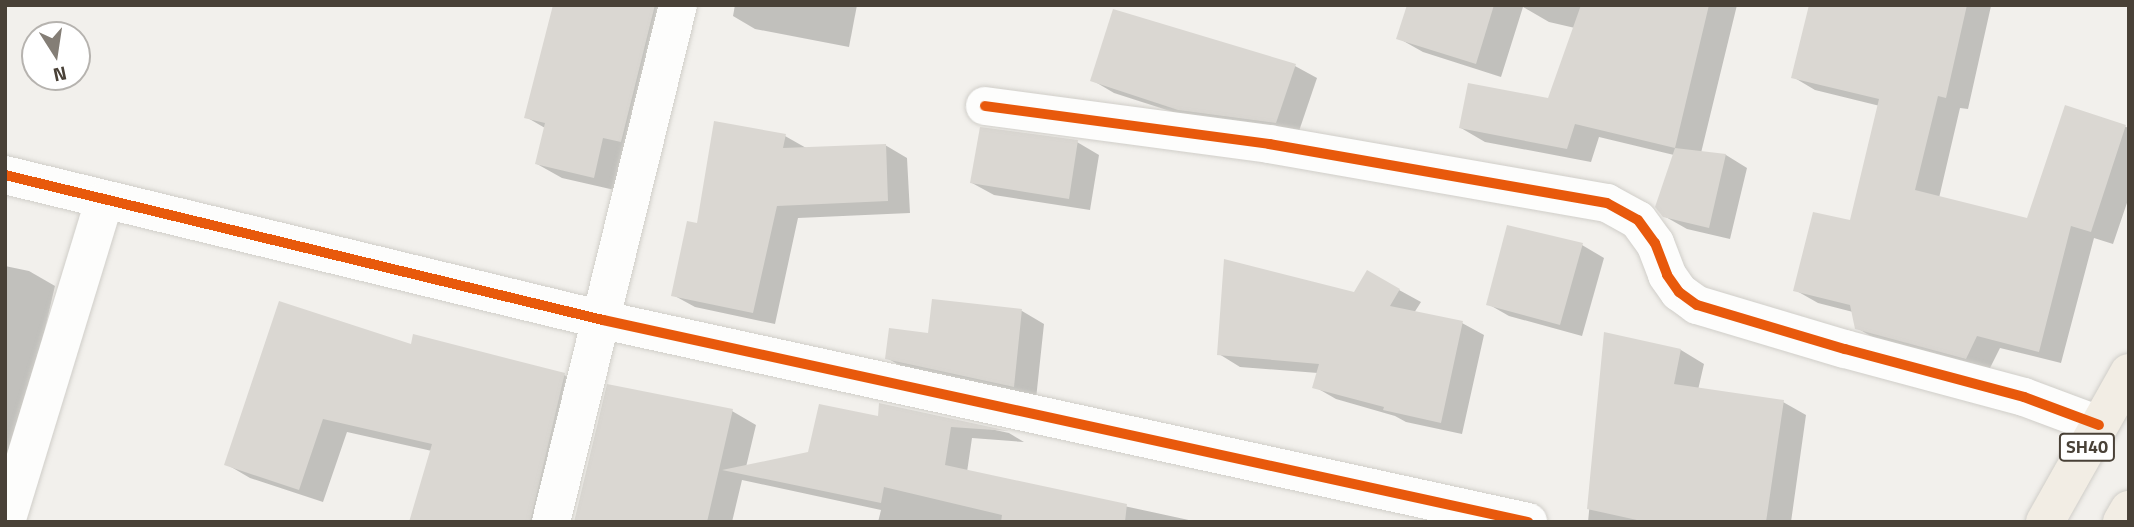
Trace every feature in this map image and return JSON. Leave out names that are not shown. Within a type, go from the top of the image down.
[{"type":"main road","name":"SH40","points":[[2045,522],[2129,373]]},
{"type":"main road","points":[[2122,522],[2129,510]]},
{"type":"street","points":[[551,522],[603,320],[678,5]]},
{"type":"street","points":[[985,106],[1269,144],[1607,204],[1638,220],[1655,243],[1667,275],[1679,292],[1697,305],[1845,349],[2024,397],[2099,425]]},
{"type":"street","points":[[5,176],[603,320],[1528,522]]},
{"type":"street","points":[[6,522],[104,201]]},
{"type":"building","points":[[553,5],[655,5],[621,142],[603,138],[594,178],[535,164],[545,123],[524,118]]},
{"type":"building","points":[[1407,5],[1494,5],[1476,64],[1396,39]]},
{"type":"building","points":[[1581,5],[1709,5],[1675,148],[1575,124],[1567,149],[1459,128],[1468,83],[1548,98]]},
{"type":"building","points":[[1809,5],[1967,5],[1946,98],[1938,96],[1915,190],[2027,218],[2065,105],[2126,125],[2091,232],[2071,226],[2039,352],[1977,336],[1966,359],[1855,329],[1850,305],[1793,291],[1813,212],[1850,220],[1879,99],[1791,78]]},
{"type":"building","points":[[1113,9],[1296,64],[1276,123],[1178,110],[1090,81]]},
{"type":"building","points":[[714,121],[786,134],[783,148],[886,144],[888,201],[777,206],[753,313],[671,296],[687,221],[697,223]]},
{"type":"building","points":[[980,127],[1078,140],[1069,199],[970,183]]},
{"type":"building","points":[[1675,148],[1726,154],[1709,228],[1663,217],[1655,207]]},
{"type":"building","points":[[1507,225],[1583,243],[1560,325],[1486,305]]},
{"type":"building","points":[[1224,259],[1354,292],[1367,270],[1400,289],[1390,306],[1463,321],[1441,423],[1383,410],[1384,407],[1312,388],[1319,364],[1217,355]]},
{"type":"building","points":[[932,299],[1022,309],[1014,387],[885,359],[889,328],[928,333]]},
{"type":"building","points":[[279,301],[411,344],[413,334],[565,373],[530,522],[409,522],[432,444],[323,419],[299,490],[224,465]]},
{"type":"building","points":[[1604,332],[1681,349],[1674,384],[1784,400],[1766,522],[1646,522],[1587,509]]},
{"type":"building","points":[[607,384],[733,409],[707,522],[574,522]]},
{"type":"building","points":[[879,403],[1009,431],[951,427],[945,465],[1127,504],[1125,522],[1001,522],[1002,515],[884,487],[881,503],[722,470],[808,452],[819,404],[878,416]]},
{"type":"cycle path","points":[[985,106],[1269,144],[1607,203],[1638,220],[1655,243],[1667,275],[1679,292],[1697,305],[1845,349],[2024,397],[2099,425]]},
{"type":"cycle path","points":[[5,175],[603,320],[1528,522]]}]
